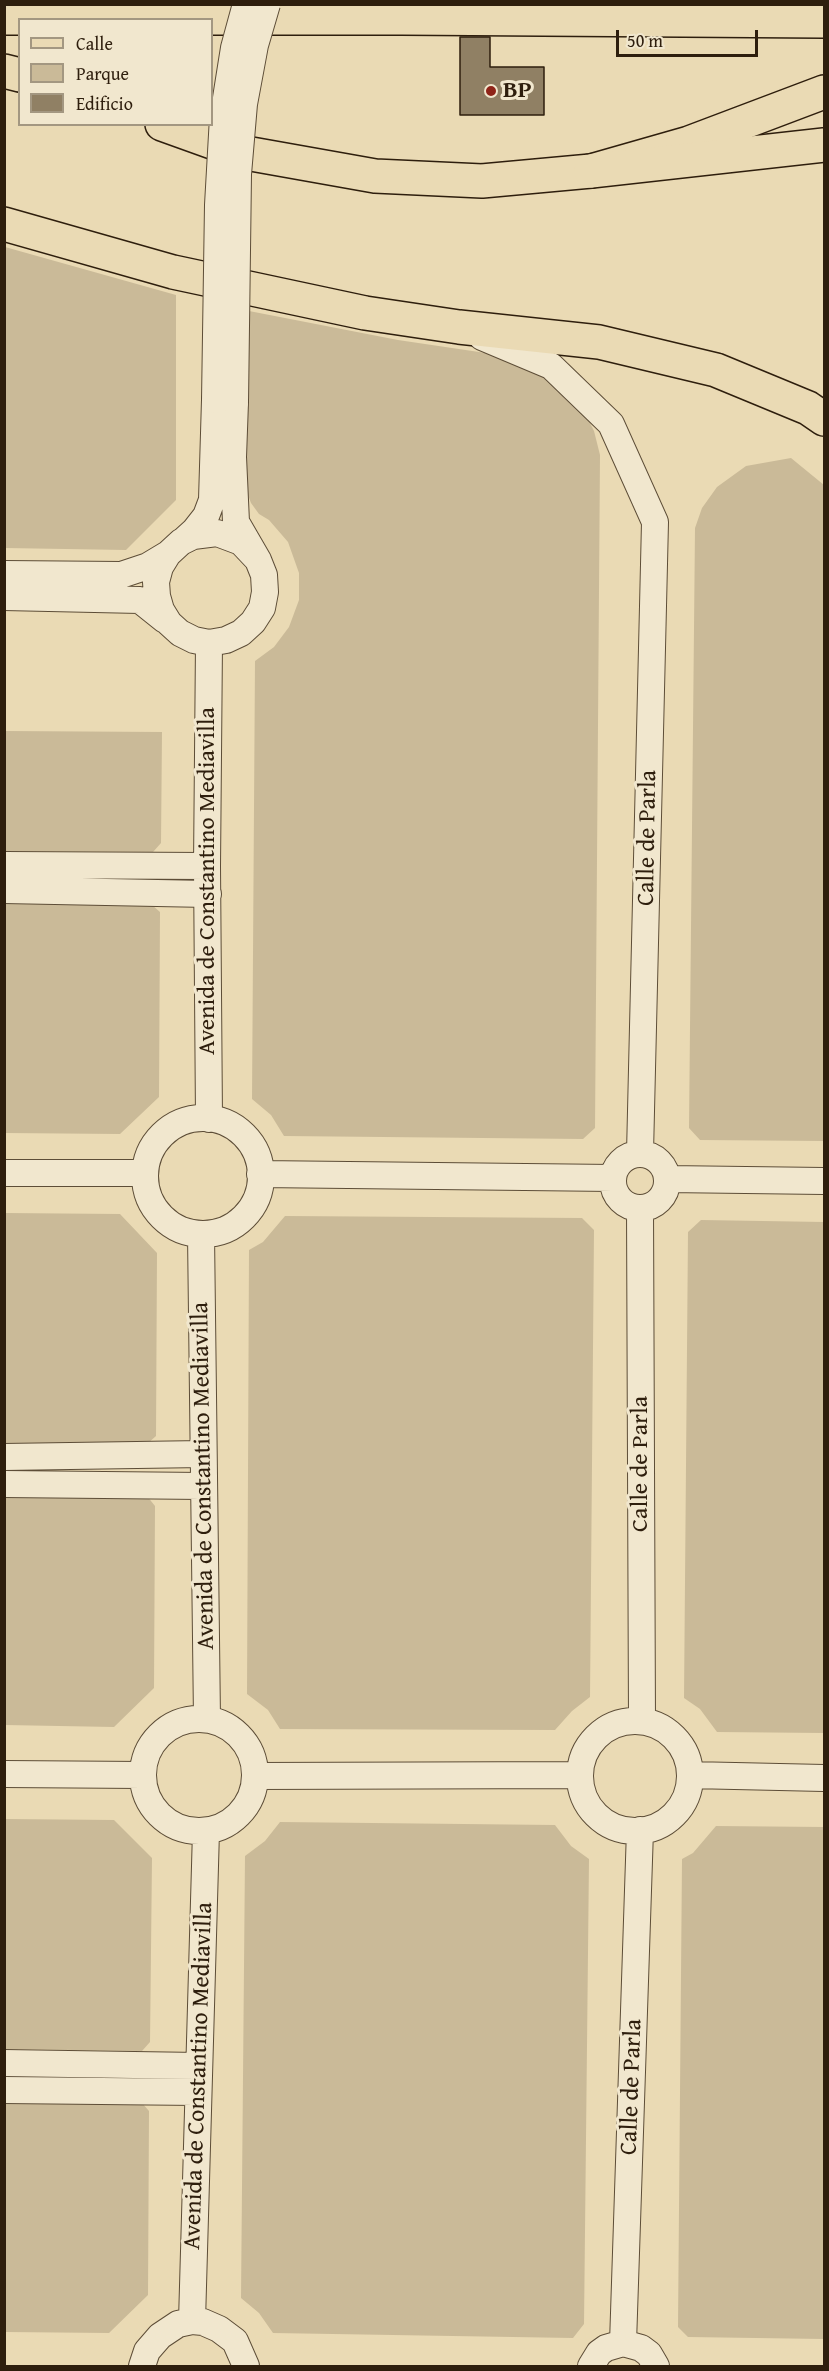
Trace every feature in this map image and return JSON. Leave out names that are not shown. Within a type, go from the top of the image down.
[{"type":"main road","points":[[4,18],[825,21]]},
{"type":"main road","points":[[591,171],[689,144],[825,92]]},
{"type":"main road","points":[[168,126],[240,152],[375,176],[482,180],[591,171],[825,145]]},
{"type":"main road","points":[[4,224],[173,272],[365,313],[459,327],[599,342],[706,368],[808,408],[825,419]]},
{"type":"street","points":[[4,597],[140,600],[180,633],[194,640],[209,643],[226,640],[241,633],[253,622],[262,608],[266,592],[258,560],[236,522],[233,457],[225,401],[218,205],[223,117],[234,48],[246,4]]},
{"type":"street","points":[[169,623],[161,610],[157,596],[156,582],[160,567],[174,548],[195,530],[206,516],[212,500],[225,401],[244,104],[255,45],[267,4]]},
{"type":"street","name":"Calle de Parla","points":[[459,327],[551,366],[611,424],[655,522],[640,1154]]},
{"type":"street","points":[[4,574],[121,575],[148,566],[192,536],[217,533],[241,542],[258,560]]},
{"type":"street","name":"Avenida de Constantino Mediavilla","points":[[209,643],[207,866],[209,1119]]},
{"type":"street","points":[[4,865],[207,866]]},
{"type":"street","points":[[4,890],[208,894]]},
{"type":"street","points":[[209,1119],[229,1125],[245,1137],[256,1154],[260,1174],[259,1187],[248,1211],[227,1228],[201,1234],[188,1232],[165,1220],[149,1199],[145,1173],[152,1147],[166,1132],[183,1122],[209,1119]]},
{"type":"street","points":[[640,1154],[654,1157],[661,1163],[667,1179],[666,1190],[662,1198],[654,1204],[640,1208],[622,1202],[616,1195],[612,1178],[620,1162],[627,1156],[640,1154]]},
{"type":"street","points":[[4,1173],[145,1173]]},
{"type":"street","points":[[260,1174],[612,1178]]},
{"type":"street","points":[[667,1179],[825,1181]]},
{"type":"street","name":"Calle de Parla","points":[[640,1208],[642,1721]]},
{"type":"street","name":"Avenida de Constantino Mediavilla","points":[[201,1234],[207,1719]]},
{"type":"street","points":[[4,1457],[203,1454]]},
{"type":"street","points":[[4,1484],[203,1486]]},
{"type":"street","points":[[207,1719],[236,1732],[247,1745],[253,1760],[255,1776],[253,1792],[246,1806],[235,1818],[221,1827],[206,1831],[190,1831],[175,1827],[161,1818],[151,1806],[144,1791],[142,1775],[145,1756],[154,1739],[169,1727],[187,1720],[207,1719]]},
{"type":"street","points":[[642,1721],[657,1725],[671,1734],[681,1745],[688,1759],[690,1775],[688,1791],[681,1806],[670,1818],[656,1827],[640,1830],[621,1829],[598,1816],[591,1809],[583,1793],[580,1775],[583,1757],[592,1741],[606,1729],[623,1722],[642,1721]]},
{"type":"street","points":[[4,1774],[142,1775]]},
{"type":"street","points":[[255,1776],[580,1775]]},
{"type":"street","points":[[690,1775],[825,1778]]},
{"type":"street","name":"Calle de Parla","points":[[623,2343],[640,1830]]},
{"type":"street","name":"Avenida de Constantino Mediavilla","points":[[192,2321],[206,1831]]},
{"type":"street","points":[[4,2063],[199,2066]]},
{"type":"street","points":[[4,2090],[198,2092]]},
{"type":"street","points":[[142,2367],[147,2351],[159,2336],[178,2324],[192,2321],[202,2322],[219,2329],[235,2342],[246,2367]]},
{"type":"street","points":[[591,2367],[599,2353],[606,2348],[623,2343],[649,2354],[656,2367]]},
{"type":"green space","points":[[5,247],[176,295],[176,500],[126,550],[5,548]]},
{"type":"green space","points":[[249,311],[398,340],[506,356],[529,364],[584,411],[594,431],[600,455],[595,1128],[583,1139],[284,1136],[271,1115],[252,1099],[255,661],[274,647],[289,627],[299,600],[299,573],[288,542],[269,520],[259,514],[246,490]]},
{"type":"green space","points":[[791,458],[824,485],[824,1141],[700,1140],[689,1128],[695,528],[702,508],[717,487],[746,466]]},
{"type":"green space","points":[[5,731],[162,732],[161,843],[153,852],[5,851]]},
{"type":"green space","points":[[4,903],[152,905],[160,912],[159,1097],[120,1134],[5,1133]]},
{"type":"green space","points":[[5,1213],[120,1214],[157,1253],[156,1436],[147,1444],[5,1443]]},
{"type":"green space","points":[[285,1216],[582,1218],[594,1230],[590,1697],[572,1711],[555,1730],[280,1729],[268,1710],[247,1694],[249,1250],[263,1242]]},
{"type":"green space","points":[[701,1220],[824,1222],[824,1733],[717,1732],[700,1709],[684,1698],[688,1232]]},
{"type":"green space","points":[[5,1495],[147,1496],[155,1506],[154,1688],[114,1727],[5,1725]]},
{"type":"green space","points":[[5,1819],[114,1820],[152,1858],[150,2042],[142,2051],[5,2049]]},
{"type":"green space","points":[[280,1822],[555,1825],[571,1846],[589,1859],[584,2324],[573,2338],[273,2333],[259,2313],[241,2298],[245,1856],[265,1841]]},
{"type":"green space","points":[[716,1826],[824,1827],[824,2339],[688,2337],[678,2327],[682,1859],[693,1853]]},
{"type":"green space","points":[[5,2102],[142,2103],[149,2111],[148,2295],[109,2333],[5,2332]]},
{"type":"building","name":"BP","points":[[460,37],[490,37],[490,67],[544,67],[544,115],[460,115]]},
{"type":"place","name":"BP","points":[[491,91]]}]
